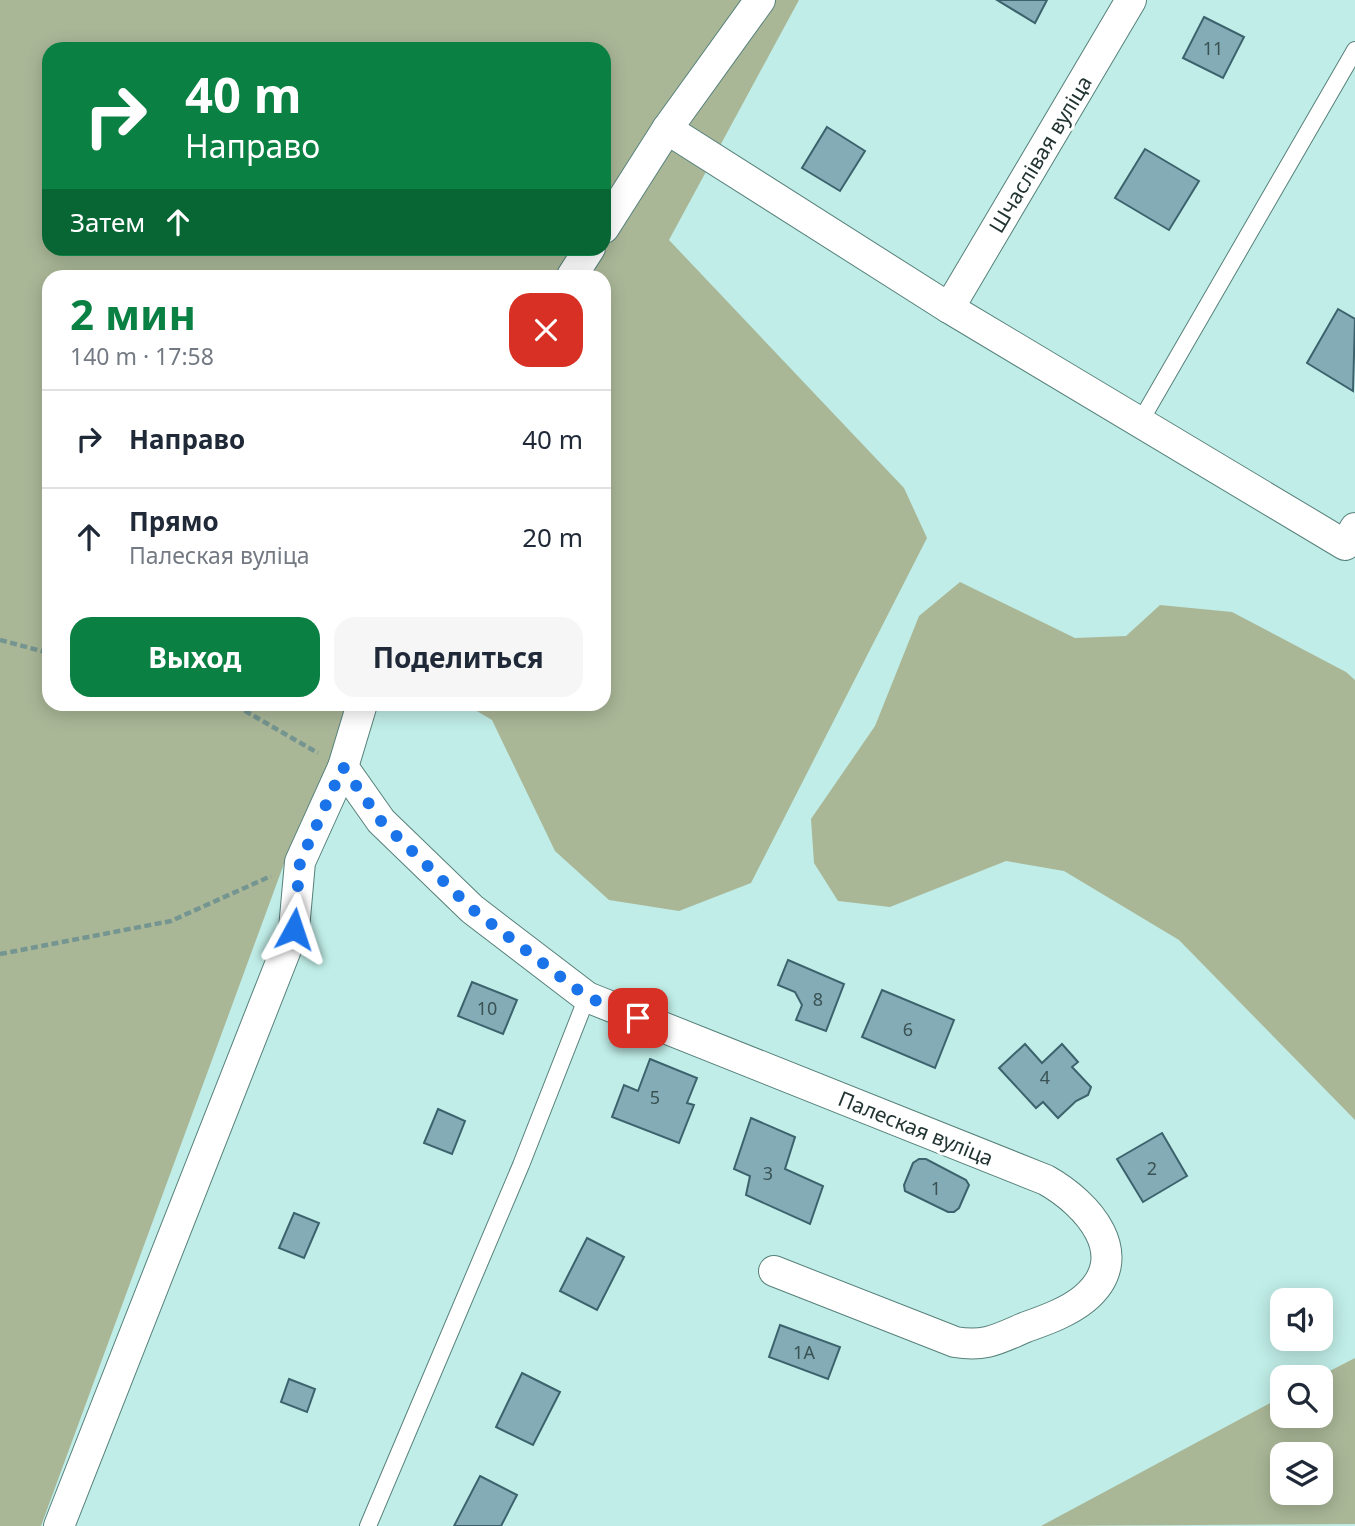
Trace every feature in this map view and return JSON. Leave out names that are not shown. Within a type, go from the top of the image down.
[{"type":"street","points":[[611,217],[667,129],[760,0]]},
{"type":"street","name":"Шчаслівая вуліца","points":[[949,308],[1131,0]]},
{"type":"street","points":[[667,129],[949,308],[1140,422],[1350,536]]},
{"type":"street","points":[[59,1526],[294,929],[300,862],[343,767],[360,711]]},
{"type":"street","name":"Палеская вуліца","points":[[343,767],[381,821],[472,909],[587,997],[1046,1180],[1072,1195],[1094,1220],[1106,1246],[1102,1275],[1086,1298],[1056,1316],[979,1346],[955,1342],[774,1271]]},
{"type":"lane","points":[[1140,422],[1355,50]]},
{"type":"lane","points":[[368,1526],[521,1165],[587,997]]},
{"type":"path","points":[[0,640],[42,651]]},
{"type":"path","points":[[245,711],[343,767]]},
{"type":"path","points":[[0,954],[171,921],[300,862]]},
{"type":"green space","points":[[0,0],[799,0],[669,240],[904,488],[927,538],[751,883],[679,911],[609,900],[555,851],[492,720],[477,711],[611,711],[611,270],[42,270],[42,711],[362,711],[343,767],[285,861],[41,1526],[0,1526]]},
{"type":"green space","points":[[960,582],[1075,638],[1126,636],[1160,605],[1232,612],[1346,672],[1355,680],[1355,1120],[1179,940],[1064,871],[1006,861],[890,907],[838,901],[814,863],[811,819],[875,726],[919,616]]},
{"type":"green space","points":[[1355,1358],[1355,1524],[1041,1526],[1270,1403],[1270,1428],[1333,1428],[1333,1369]]},
{"type":"building","points":[[997,0],[1047,0],[1035,23]]},
{"type":"building","points":[[1204,17],[1244,37],[1223,78],[1183,58]]},
{"type":"building","points":[[827,127],[865,151],[840,191],[802,168]]},
{"type":"building","points":[[1145,149],[1199,181],[1169,230],[1115,198]]},
{"type":"building","points":[[1338,309],[1355,319],[1353,391],[1307,363]]},
{"type":"building","points":[[788,960],[844,984],[826,1031],[796,1020],[802,1005],[795,992],[778,985]]},
{"type":"building","points":[[472,982],[517,1000],[503,1034],[458,1016]]},
{"type":"building","points":[[882,990],[954,1020],[935,1068],[862,1037]]},
{"type":"building","points":[[1025,1044],[1042,1063],[1062,1044],[1078,1062],[1072,1067],[1091,1087],[1088,1095],[1076,1101],[1058,1118],[1043,1102],[1036,1108],[999,1068]]},
{"type":"building","points":[[650,1059],[697,1078],[687,1103],[694,1105],[679,1143],[612,1117],[624,1085],[638,1091]]},
{"type":"building","points":[[438,1109],[465,1121],[452,1154],[424,1143]]},
{"type":"building","points":[[751,1118],[795,1137],[785,1169],[823,1186],[810,1224],[746,1195],[750,1176],[734,1169]]},
{"type":"building","points":[[1162,1133],[1187,1176],[1143,1202],[1117,1159]]},
{"type":"building","points":[[926,1159],[966,1180],[969,1185],[959,1208],[954,1212],[948,1212],[905,1191],[904,1185],[913,1163]]},
{"type":"building","points":[[294,1213],[319,1223],[304,1258],[279,1248]]},
{"type":"building","points":[[587,1238],[624,1257],[597,1310],[560,1291]]},
{"type":"building","points":[[780,1325],[840,1347],[828,1379],[769,1357]]},
{"type":"building","points":[[522,1373],[560,1392],[533,1445],[496,1427]]},
{"type":"building","points":[[289,1379],[315,1389],[307,1412],[281,1402]]},
{"type":"building","points":[[480,1476],[517,1495],[501,1526],[454,1526]]},
{"type":"route","points":[[294,929],[300,862],[343,767],[381,821],[472,909],[587,997],[638,1018]]}]
